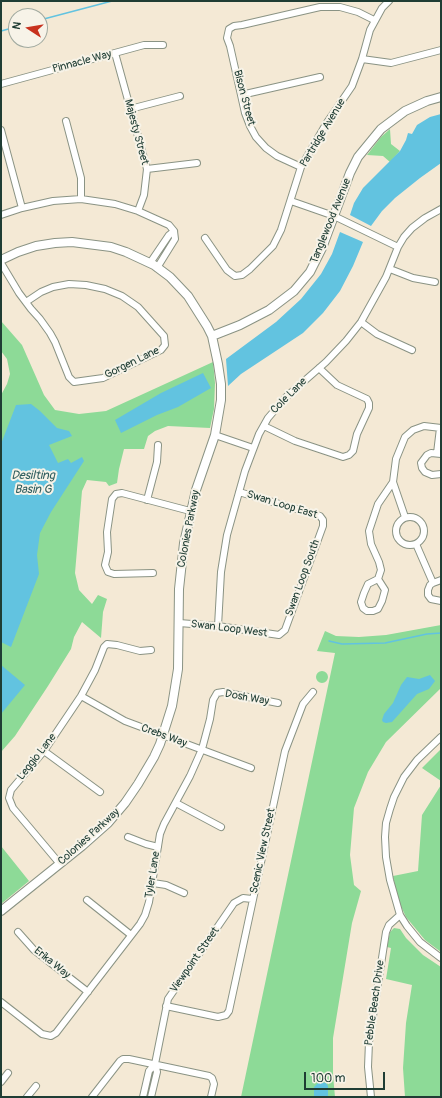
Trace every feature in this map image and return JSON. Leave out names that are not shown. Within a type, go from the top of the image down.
[{"type":"street","name":"Partridge Avenue","points":[[205,238],[227,270],[235,276],[242,275],[250,269],[273,246],[281,230],[302,167],[326,124],[352,86],[374,20],[389,1]]},
{"type":"street","name":"Bison Street","points":[[302,167],[277,156],[266,148],[256,137],[250,126],[227,38],[229,29],[234,26],[320,7],[340,7],[358,12],[374,20]]},
{"type":"street","name":"Pinnacle Way","points":[[1,84],[144,45],[163,45]]},
{"type":"street","points":[[362,59],[391,63],[441,50]]},
{"type":"street","name":"Majesty Street","points":[[115,53],[146,169],[144,195],[138,211]]},
{"type":"street","points":[[241,95],[320,77]]},
{"type":"street","points":[[130,109],[180,96]]},
{"type":"street","name":"Tanglewood Avenue","points":[[212,336],[240,325],[269,310],[294,291],[310,272],[322,248],[350,173],[358,157],[381,129],[405,111],[427,101],[441,97]]},
{"type":"street","points":[[66,122],[81,178],[81,199]]},
{"type":"street","points":[[1,130],[4,150],[22,208]]},
{"type":"street","points":[[146,169],[197,163]]},
{"type":"street","points":[[1,215],[22,208],[54,201],[81,199],[116,204],[138,211],[169,225],[174,231],[169,235],[154,265]]},
{"type":"street","points":[[291,200],[334,216],[398,247]]},
{"type":"street","name":"Cole Lane","points":[[218,626],[223,555],[227,535],[253,448],[264,426],[276,407],[334,354],[361,322],[390,269],[398,247],[412,228],[425,218],[441,209]]},
{"type":"street","name":"Colonies Parkway","points":[[1,262],[18,252],[36,246],[72,242],[111,247],[154,265],[170,277],[188,296],[199,312],[212,336],[221,384],[221,400],[215,435],[190,511],[181,565],[177,675],[172,706],[154,757],[125,803],[108,823],[1,912]]},
{"type":"street","points":[[1,262],[26,302]]},
{"type":"street","points":[[390,269],[412,278],[435,282]]},
{"type":"street","name":"Gorgen Lane","points":[[69,284],[86,285],[105,289],[122,296],[138,307],[164,336],[165,345],[161,350],[102,378],[74,382],[69,377],[50,332],[26,302],[41,292],[53,287],[69,284]]},
{"type":"street","points":[[361,322],[377,334],[412,350]]},
{"type":"street","points":[[264,426],[295,441],[343,457],[349,455],[353,451],[357,434],[369,408],[369,402],[366,399],[337,385],[319,368]]},
{"type":"street","points":[[405,517],[393,482],[396,459],[405,437],[413,430],[424,426],[441,428],[439,454],[427,455],[421,463],[425,472],[429,474],[441,474]]},
{"type":"street","points":[[215,435],[253,448]]},
{"type":"street","points":[[147,500],[157,462],[158,445]]},
{"type":"street","points":[[378,579],[385,590],[382,601],[378,608],[373,611],[367,611],[363,608],[361,602],[368,584],[378,579],[381,570],[371,544],[369,531],[378,504],[393,482]]},
{"type":"street","name":"Swan Loop East","points":[[239,492],[320,516],[323,520]]},
{"type":"street","points":[[153,573],[114,574],[108,572],[105,565],[108,552],[108,520],[112,499],[116,494],[122,493],[190,511]]},
{"type":"street","points":[[405,517],[415,517],[422,523],[424,532],[420,541],[416,544],[407,545],[402,543],[396,536],[395,532],[398,523],[405,517]]},
{"type":"street","name":"Swan Loop South","points":[[279,635],[285,630],[323,526],[323,520]]},
{"type":"street","points":[[416,544],[433,583]]},
{"type":"street","points":[[441,580],[430,585],[428,595],[432,599],[441,601]]},
{"type":"street","name":"Swan Loop West","points":[[178,624],[218,626],[279,635]]},
{"type":"street","name":"Leggio Lane","points":[[60,864],[13,808],[9,798],[11,790],[44,751],[81,696],[95,670],[104,647],[108,644],[140,651],[151,650]]},
{"type":"street","name":"Dosh Way","points":[[217,693],[223,692],[231,695],[278,703]]},
{"type":"street","name":"Scenic View Street","points":[[166,1006],[218,1017],[223,1017],[226,1015],[230,1007],[285,751],[302,704],[313,692]]},
{"type":"street","name":"Tyler Lane","points":[[1,1002],[42,1034],[51,1036],[56,1033],[132,935],[145,915],[149,902],[160,834],[202,750],[213,700],[217,693]]},
{"type":"street","name":"Crebs Way","points":[[81,696],[124,721],[251,768]]},
{"type":"street","points":[[441,737],[417,760],[404,777],[394,796],[386,823],[385,837],[386,857],[390,880],[400,915],[420,942],[441,958]]},
{"type":"street","points":[[44,751],[100,792]]},
{"type":"street","points":[[176,803],[221,827]]},
{"type":"street","points":[[128,837],[146,844],[158,846]]},
{"type":"street","points":[[152,883],[166,885],[184,893]]},
{"type":"street","name":"Viewpoint Street","points":[[143,1097],[149,1071],[154,1064],[168,999],[234,903],[243,898],[252,899]]},
{"type":"street","points":[[87,900],[132,935]]},
{"type":"street","name":"Pebble Beach Drive","points":[[371,1097],[368,1067],[369,1042],[386,932],[389,925],[400,915]]},
{"type":"street","name":"Erika Way","points":[[18,932],[34,950],[88,992]]},
{"type":"street","points":[[92,1097],[123,1059],[154,1064],[205,1075],[212,1078],[214,1084],[211,1097]]},
{"type":"street","name":"Viewpoint Street","points":[[151,1097],[157,1072],[154,1064]]},
{"type":"street","points":[[1,1082],[8,1073]]},
{"type":"street","points":[[27,1097],[36,1086]]},
{"type":"green space","points":[[390,129],[391,144],[400,151],[390,162],[383,156],[367,155],[381,137]]},
{"type":"green space","points":[[1,321],[22,345],[44,395],[55,410],[79,414],[106,411],[213,362],[215,383],[214,409],[210,428],[168,426],[155,431],[148,436],[144,449],[124,449],[117,483],[109,486],[106,482],[87,480],[82,491],[75,573],[79,590],[92,604],[98,595],[107,599],[103,612],[101,638],[82,622],[74,637],[71,649],[48,686],[15,736],[1,752],[1,395],[10,374],[7,359],[1,351]]},
{"type":"green space","points":[[441,625],[441,688],[386,742],[368,772],[354,808],[350,855],[354,885],[361,891],[352,923],[333,1038],[333,1075],[335,1097],[241,1097],[335,653],[317,651],[325,631],[336,636],[359,637],[386,635]]},
{"type":"green space","points":[[322,671],[326,673],[328,677],[326,681],[322,683],[318,681],[316,677],[318,673]]},
{"type":"green space","points":[[441,749],[441,781],[422,768]]},
{"type":"green space","points":[[441,785],[441,952],[425,940],[406,917],[398,900],[393,876],[418,871],[422,815]]},
{"type":"green space","points":[[1,846],[29,881],[1,904]]},
{"type":"green space","points":[[394,928],[400,929],[406,938],[423,955],[441,967],[441,1097],[405,1097],[403,1068],[406,1023],[412,985],[386,979],[391,948],[387,947],[390,932]]},
{"type":"water","points":[[441,114],[441,163],[395,198],[382,211],[371,226],[350,215],[354,203],[363,188],[400,151],[408,133],[412,134],[417,125],[430,117]]},
{"type":"water","points":[[340,232],[363,242],[340,291],[323,313],[303,333],[241,374],[228,386],[226,359],[276,322],[301,299],[321,274],[332,254]]},
{"type":"water","points":[[203,373],[211,388],[178,407],[157,415],[121,433],[115,420],[161,393]]},
{"type":"water","name":"Desilting Basin G","points":[[31,404],[57,428],[69,431],[72,436],[49,445],[58,463],[68,459],[71,463],[82,457],[84,461],[51,512],[40,533],[37,555],[39,574],[11,647],[1,642],[1,444],[16,405]]},
{"type":"water","points":[[1,665],[25,685],[1,714]]},
{"type":"water","points":[[430,675],[435,681],[429,689],[417,694],[392,722],[383,722],[382,720],[384,714],[393,703],[401,685],[407,677],[419,679]]},
{"type":"water","points":[[319,1082],[326,1083],[328,1086],[328,1097],[314,1097],[314,1087]]},
{"type":"waterway","points":[[48,18],[112,1]]},
{"type":"waterway","points":[[1,31],[8,29]]},
{"type":"waterway","points":[[329,641],[342,644],[385,643],[427,634],[441,633]]}]
